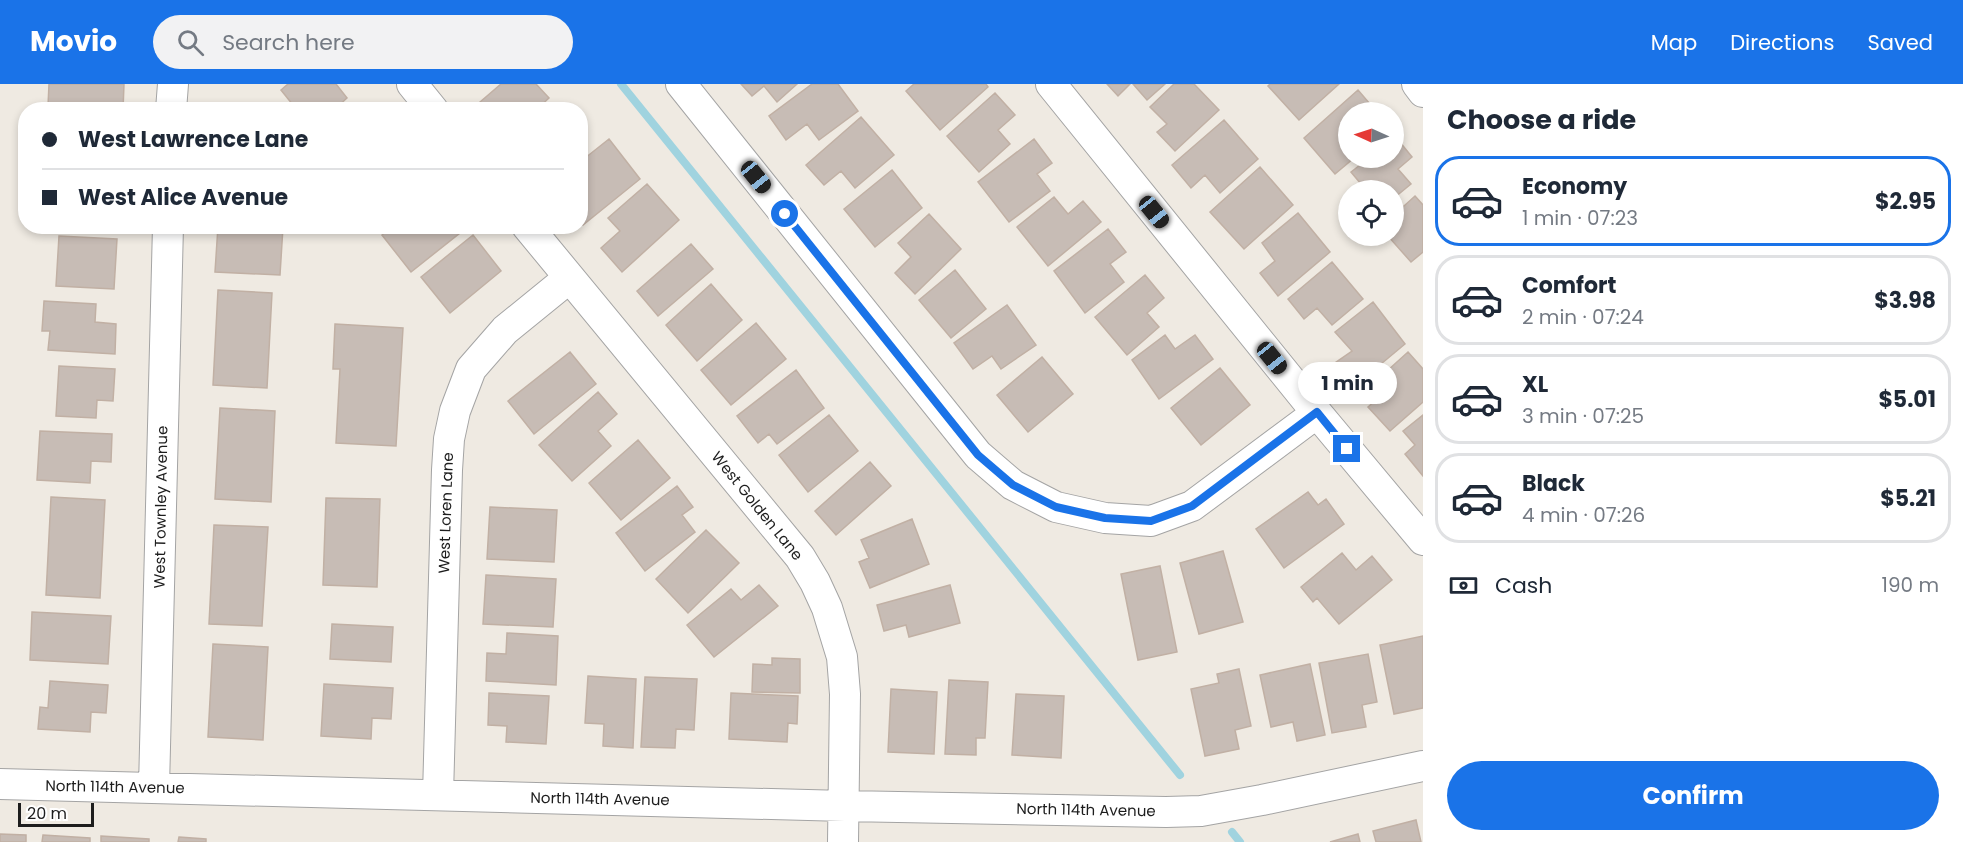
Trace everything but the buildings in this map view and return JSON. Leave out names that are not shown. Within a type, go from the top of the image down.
[{"type":"street","points":[[172,102],[173,84]]},
{"type":"street","points":[[412,84],[427,102]]},
{"type":"street","points":[[681,84],[978,455],[1013,485],[1056,507],[1105,518],[1151,521],[1192,506],[1317,412]]},
{"type":"street","points":[[1051,84],[1423,540]]},
{"type":"street","points":[[1417,84],[1423,92]]},
{"type":"street","name":"West Townley Avenue","points":[[154,787],[168,234]]},
{"type":"street","name":"West Golden Lane","points":[[533,234],[793,548],[815,582],[827,608],[842,657],[845,693],[843,842]]},
{"type":"street","name":"West Loren Lane","points":[[438,795],[448,439],[455,411],[471,369],[505,330],[569,278]]},
{"type":"street","name":"North 114th Avenue","points":[[0,784],[844,806],[1201,811],[1423,766]]},
{"type":"waterway","points":[[621,84],[1180,775]]},
{"type":"waterway","points":[[1232,832],[1240,842]]},
{"type":"route","points":[[785,214],[978,455],[1013,485],[1056,507],[1105,518],[1151,521],[1192,506],[1317,412],[1347,449]]}]
